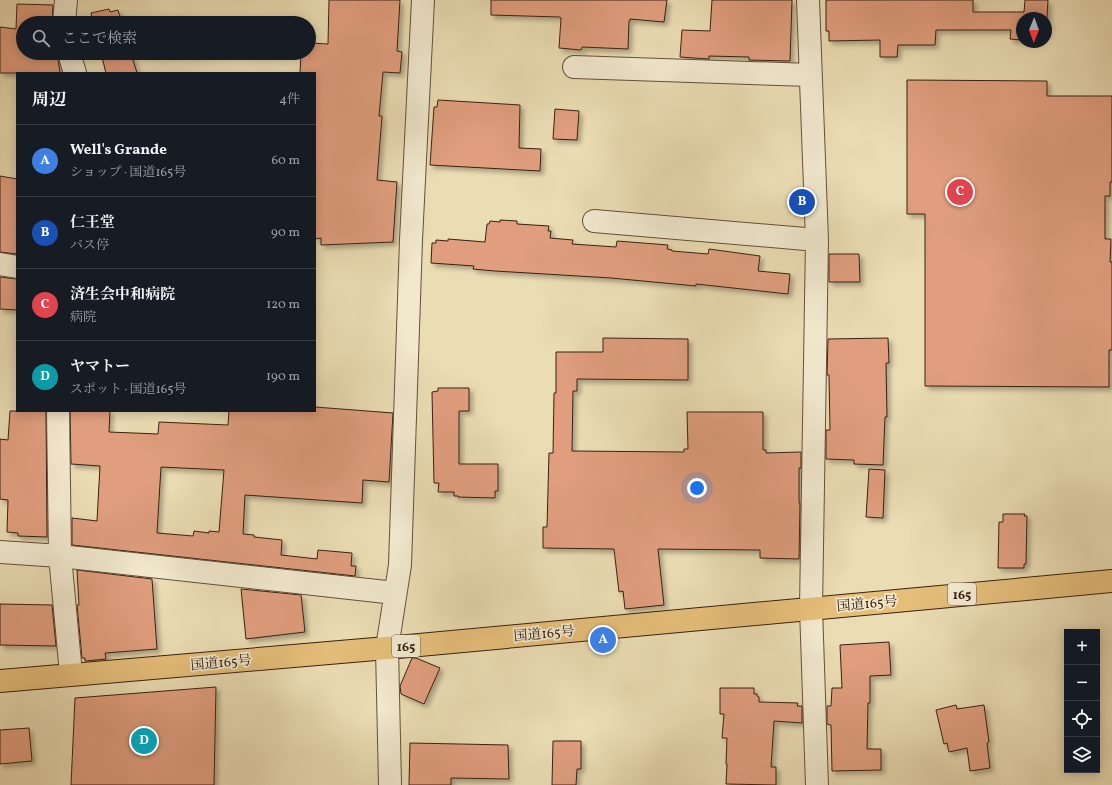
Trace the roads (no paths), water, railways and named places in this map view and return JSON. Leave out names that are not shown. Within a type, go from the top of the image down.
[{"type":"highway","name":"国道165号","points":[[0,681],[387,648],[1112,581]]},
{"type":"street","points":[[65,16],[66,0]]},
{"type":"street","points":[[390,785],[387,648],[400,565],[411,240],[423,0]]},
{"type":"street","points":[[808,0],[817,240],[811,608],[817,785]]},
{"type":"street","points":[[71,60],[75,72]]},
{"type":"street","points":[[574,66],[810,75]]},
{"type":"street","points":[[594,221],[817,240]]},
{"type":"street","points":[[0,264],[16,267]]},
{"type":"street","points":[[58,412],[60,556],[71,674]]},
{"type":"street","points":[[0,552],[60,556],[395,593]]},
{"type":"place","name":"済生会中和病院","points":[[960,192]]},
{"type":"place","name":"仁王堂","points":[[802,202]]},
{"type":"place","name":"Well's Grande","points":[[603,640]]},
{"type":"place","name":"ヤマトー","points":[[144,741]]}]
